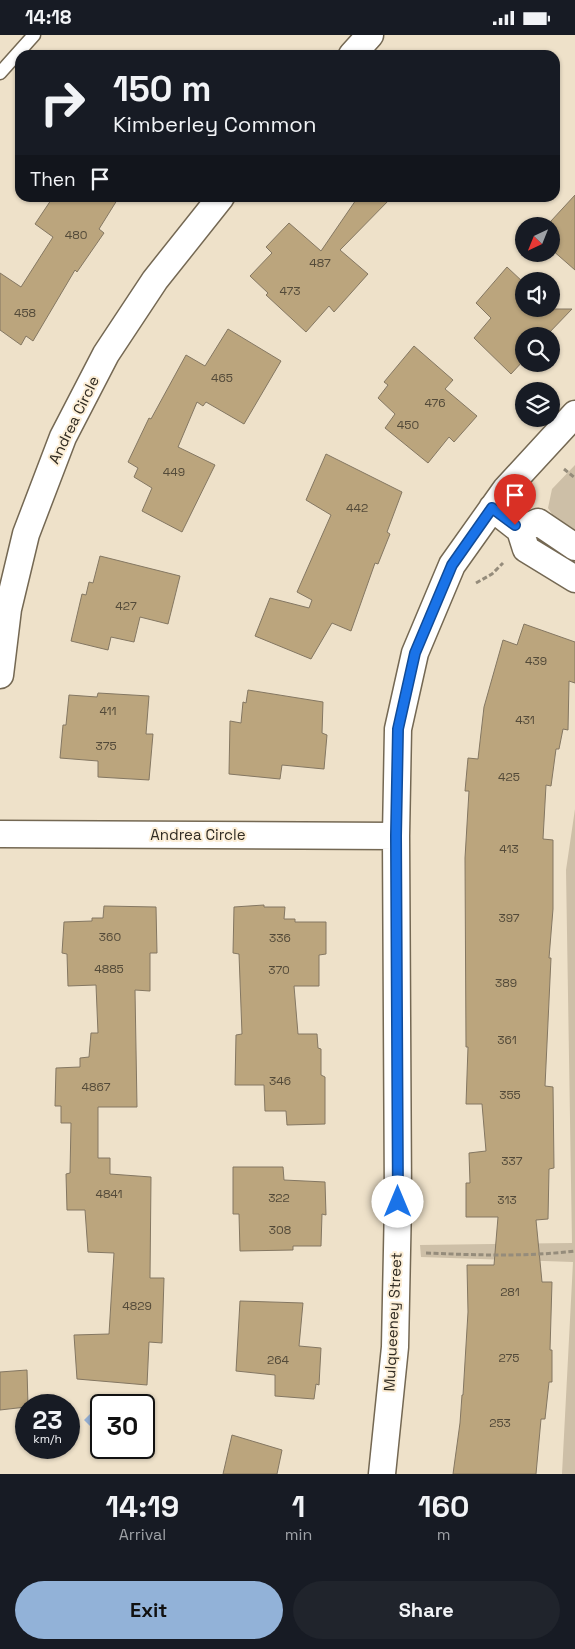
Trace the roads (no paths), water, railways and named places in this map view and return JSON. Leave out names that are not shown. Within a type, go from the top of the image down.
[{"type":"street","points":[[356,50],[370,35]]},
{"type":"street","name":"Andrea Circle","points":[[0,675],[8,609],[26,534],[63,437],[106,354],[149,289],[217,202]]},
{"type":"street","name":"Mulqueeney Street","points":[[382,1474],[395,1347],[398,1202],[396,836],[398,729],[415,653],[452,565],[506,489],[575,414]]},
{"type":"street","points":[[492,508],[520,530],[526,549],[575,579]]},
{"type":"street","points":[[520,530],[538,522],[575,547]]},
{"type":"street","name":"Andrea Circle","points":[[0,834],[396,836]]},
{"type":"lane","points":[[21,50],[34,35]]},
{"type":"lane","points":[[0,73],[15,56]]},
{"type":"water","points":[[90,1414],[90,1426],[84,1420]]}]
